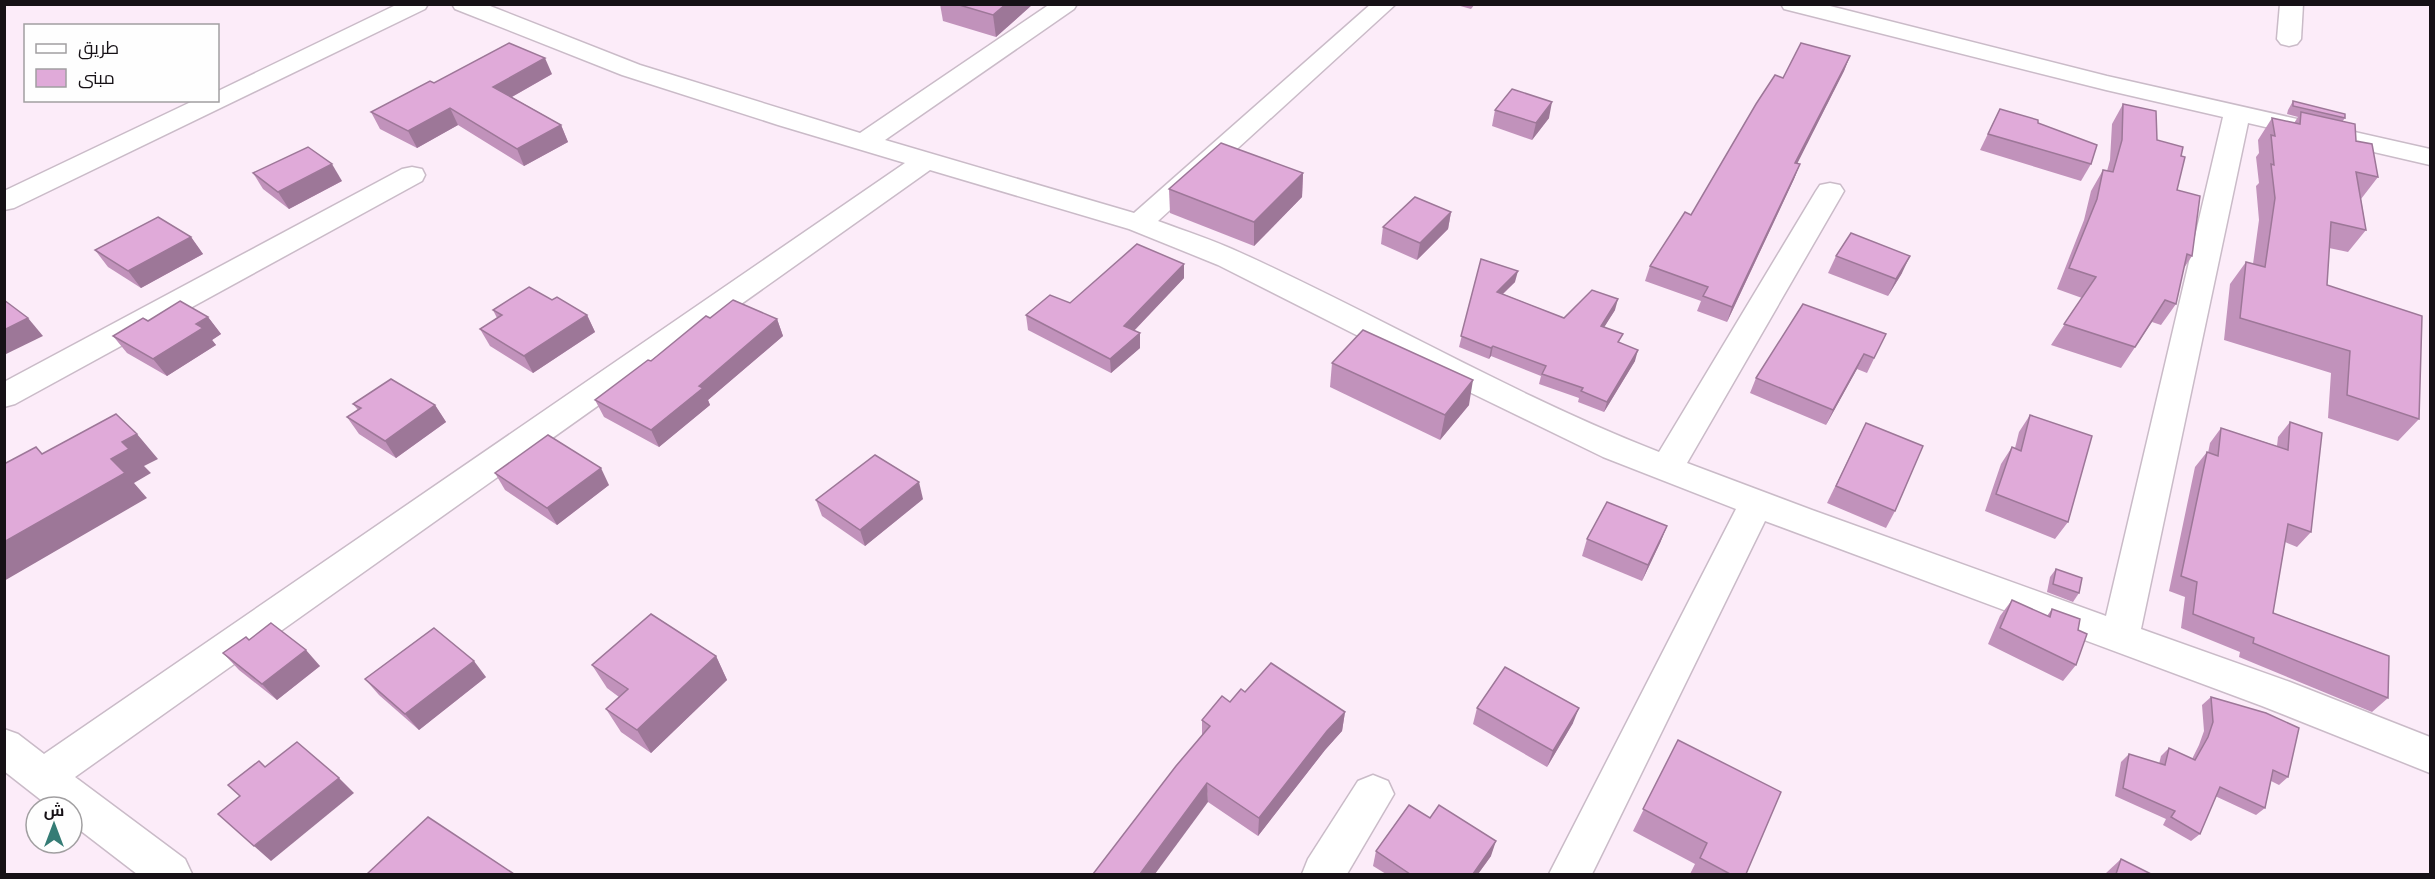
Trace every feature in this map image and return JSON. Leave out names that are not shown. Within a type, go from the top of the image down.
[{"type":"street","points":[[219,99],[417,4]]},
{"type":"street","points":[[463,4],[631,70],[1139,223],[1228,258],[1490,389],[1615,448],[1800,520],[2276,694],[2430,755]]},
{"type":"street","points":[[865,142],[1066,4]]},
{"type":"street","points":[[1139,223],[1385,4]]},
{"type":"street","points":[[1792,4],[2237,113],[2430,157]]},
{"type":"street","points":[[2289,39],[2292,4]]},
{"type":"street","points":[[4,202],[213,102]]},
{"type":"street","points":[[2120,638],[2237,113]]},
{"type":"street","points":[[170,874],[19,766],[927,160]]},
{"type":"street","points":[[4,396],[412,175]]},
{"type":"street","points":[[1667,468],[1830,190]]},
{"type":"street","points":[[1570,874],[1756,502]]},
{"type":"street","points":[[1323,874],[1373,794]]},
{"type":"building","points":[[956,4],[1006,4],[993,15]]},
{"type":"building","points":[[509,43],[545,58],[493,87],[561,125],[517,149],[450,108],[408,131],[371,112],[430,81],[434,83]]},
{"type":"building","points":[[1801,43],[1850,56],[1795,163],[1800,164],[1732,307],[1703,296],[1708,287],[1650,266],[1685,212],[1691,215],[1756,104],[1775,75],[1783,78]]},
{"type":"building","points":[[1512,89],[1552,102],[1536,123],[1495,110]]},
{"type":"building","points":[[2293,101],[2345,114],[2345,118],[2293,106]]},
{"type":"building","points":[[2123,104],[2156,111],[2157,140],[2183,147],[2181,156],[2185,157],[2177,190],[2200,196],[2192,256],[2187,254],[2176,304],[2165,300],[2135,347],[2064,324],[2096,277],[2069,268],[2097,199],[2103,170],[2113,172],[2122,140]]},
{"type":"building","points":[[2000,109],[2038,120],[2038,123],[2097,145],[2091,164],[1988,134]]},
{"type":"building","points":[[2301,112],[2355,124],[2356,141],[2372,144],[2378,177],[2356,172],[2366,230],[2331,222],[2327,285],[2422,316],[2419,419],[2347,395],[2350,351],[2240,318],[2246,262],[2265,267],[2275,198],[2271,164],[2274,165],[2271,135],[2275,136],[2272,118],[2300,124]]},
{"type":"building","points":[[1221,143],[1303,173],[1254,222],[1169,189]]},
{"type":"building","points":[[308,147],[332,164],[278,192],[253,173]]},
{"type":"building","points":[[1415,197],[1451,212],[1420,243],[1383,227]]},
{"type":"building","points":[[158,217],[191,237],[128,271],[95,250]]},
{"type":"building","points":[[1851,233],[1910,256],[1896,279],[1836,256]]},
{"type":"building","points":[[1137,244],[1184,264],[1124,326],[1140,333],[1110,359],[1026,315],[1050,295],[1070,303]]},
{"type":"building","points":[[1481,259],[1518,271],[1497,292],[1564,318],[1592,290],[1618,299],[1601,326],[1623,334],[1618,342],[1638,350],[1607,402],[1581,391],[1583,388],[1542,374],[1546,366],[1461,336]]},
{"type":"building","points":[[529,287],[552,300],[557,297],[587,315],[524,356],[480,329],[502,315],[493,310]]},
{"type":"building","points":[[4,300],[28,318],[4,330]]},
{"type":"building","points":[[733,300],[777,319],[699,386],[703,388],[651,430],[595,400],[648,360],[651,361],[706,316],[710,318]]},
{"type":"building","points":[[180,301],[208,317],[196,324],[203,328],[153,359],[113,336],[143,318],[148,321]]},
{"type":"building","points":[[1803,304],[1886,334],[1874,358],[1864,354],[1833,410],[1756,378]]},
{"type":"building","points":[[1363,330],[1473,380],[1445,415],[1332,363]]},
{"type":"building","points":[[391,379],[435,405],[385,441],[347,417],[361,408],[353,404]]},
{"type":"building","points":[[116,414],[137,434],[122,442],[129,449],[111,459],[125,473],[4,542],[4,464],[36,447],[42,454]]},
{"type":"building","points":[[2030,415],[2092,436],[2068,522],[1996,494],[2012,447],[2021,451]]},
{"type":"building","points":[[2290,422],[2322,433],[2311,532],[2288,524],[2273,613],[2389,656],[2388,698],[2253,643],[2254,638],[2193,614],[2197,582],[2181,576],[2207,452],[2218,456],[2221,428],[2288,450]]},
{"type":"building","points":[[1866,423],[1923,446],[1895,511],[1836,486]]},
{"type":"building","points":[[548,435],[601,468],[547,508],[495,473]]},
{"type":"building","points":[[875,455],[919,482],[860,530],[816,500]]},
{"type":"building","points":[[1607,502],[1667,526],[1648,565],[1587,539]]},
{"type":"building","points":[[2056,569],[2082,578],[2079,593],[2053,584]]},
{"type":"building","points":[[2012,600],[2050,617],[2052,609],[2080,619],[2078,630],[2087,634],[2076,665],[2000,628]]},
{"type":"building","points":[[651,614],[716,656],[637,730],[606,709],[628,689],[592,665]]},
{"type":"building","points":[[271,623],[306,650],[262,684],[223,653],[246,637],[249,640]]},
{"type":"building","points":[[434,628],[474,661],[405,714],[365,679]]},
{"type":"building","points":[[1271,663],[1345,712],[1327,731],[1259,818],[1207,783],[1140,874],[1093,874],[1176,766],[1210,726],[1202,720],[1222,696],[1230,702],[1241,689],[1245,692]]},
{"type":"building","points":[[1505,667],[1579,708],[1553,751],[1477,708]]},
{"type":"building","points":[[2211,697],[2266,713],[2299,728],[2288,777],[2273,770],[2265,808],[2220,787],[2200,834],[2171,817],[2175,811],[2123,788],[2129,754],[2165,765],[2169,748],[2195,760],[2208,737],[2213,722]]},
{"type":"building","points":[[1678,740],[1781,792],[1746,874],[1730,874],[1700,858],[1707,843],[1643,809]]},
{"type":"building","points":[[297,742],[339,778],[254,846],[218,814],[240,796],[228,785],[259,761],[265,767]]},
{"type":"building","points":[[1409,805],[1430,818],[1439,805],[1496,841],[1473,874],[1410,874],[1376,851]]},
{"type":"building","points":[[428,817],[514,874],[367,874]]},
{"type":"building","points":[[2121,859],[2151,874],[2116,874]]}]
